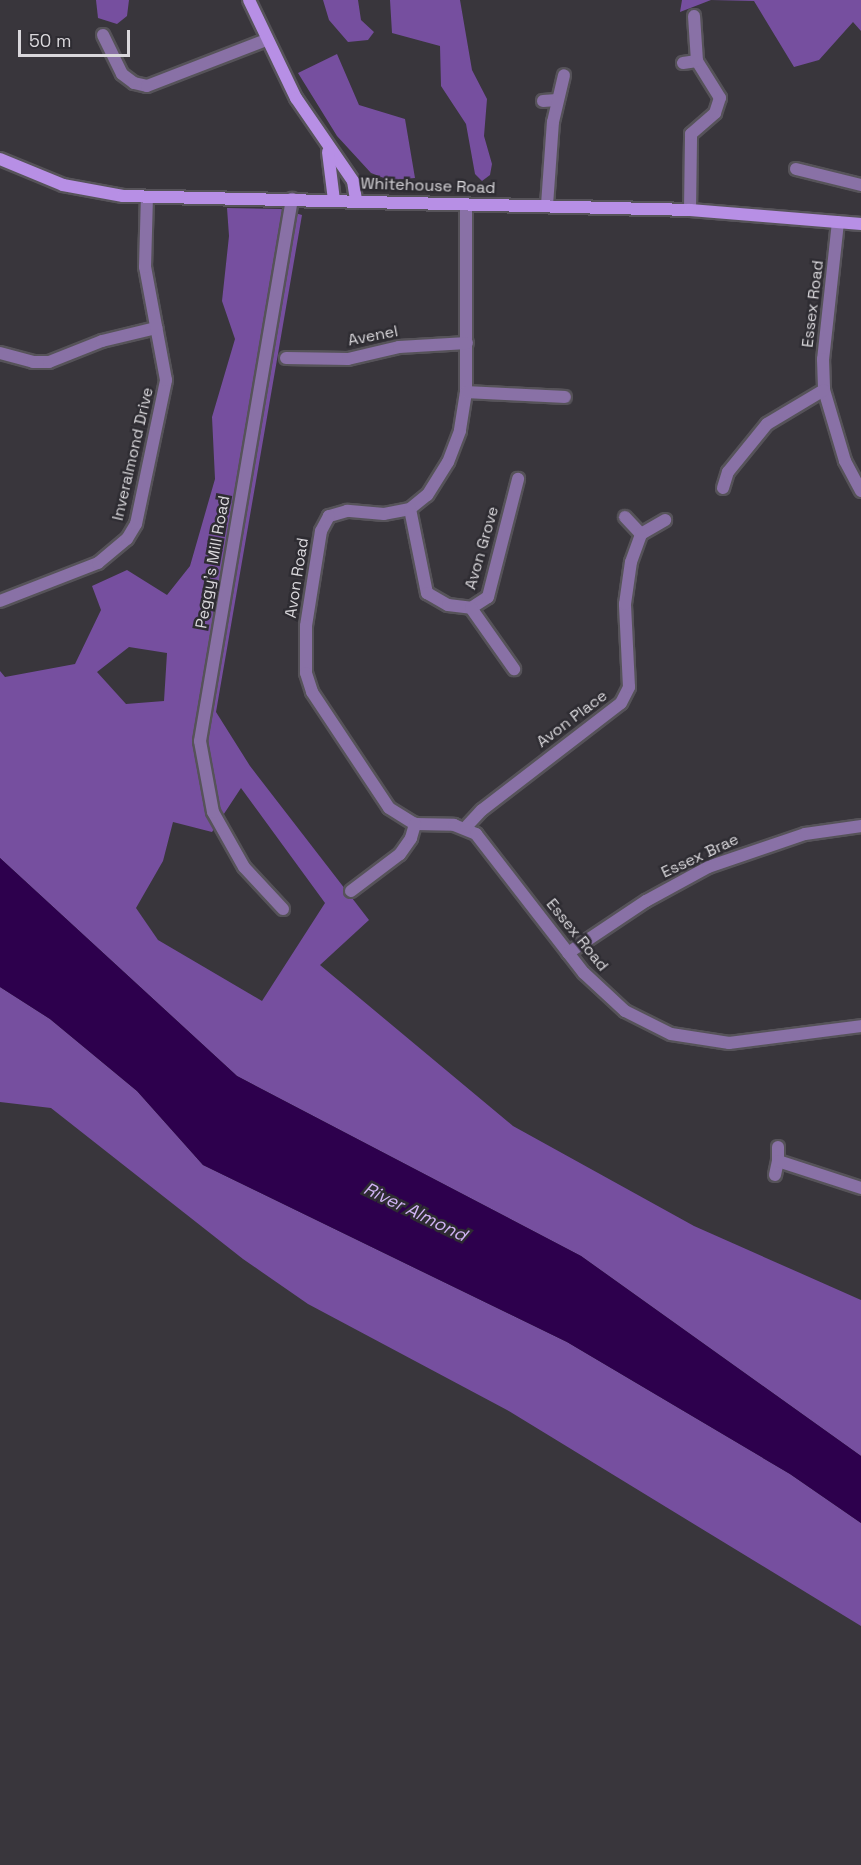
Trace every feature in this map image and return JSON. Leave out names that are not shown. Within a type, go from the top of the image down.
[{"type":"street","points":[[249,0],[266,40],[323,140],[353,181],[356,200]]},
{"type":"street","points":[[690,210],[688,150],[691,134],[715,113],[720,98],[697,61],[694,16]]},
{"type":"street","points":[[103,35],[122,74],[134,83],[147,86],[266,40]]},
{"type":"street","points":[[683,63],[697,61]]},
{"type":"street","points":[[547,206],[557,100],[564,75]]},
{"type":"street","points":[[543,101],[557,100]]},
{"type":"street","points":[[323,140],[333,165],[334,200]]},
{"type":"street","name":"Whitehouse Road","points":[[0,159],[63,184],[147,197],[356,200],[690,210],[861,224]]},
{"type":"street","points":[[796,169],[861,185]]},
{"type":"street","name":"Inveralmond Drive","points":[[0,601],[98,563],[127,539],[136,524],[166,380],[145,267],[147,197]]},
{"type":"street","name":"Peggy's Mill Road","points":[[283,909],[244,867],[213,812],[200,741],[292,199]]},
{"type":"street","points":[[410,509],[427,495],[448,462],[460,431],[466,392],[466,204]]},
{"type":"street","name":"Essex Road","points":[[838,222],[823,359],[824,390],[842,452],[861,491]]},
{"type":"street","points":[[0,353],[33,362],[50,362],[102,341],[156,328]]},
{"type":"street","name":"Avenel","points":[[286,358],[348,359],[399,347],[467,343]]},
{"type":"street","points":[[723,488],[728,472],[767,424],[824,390]]},
{"type":"street","points":[[466,392],[565,397]]},
{"type":"street","name":"Avon Grove","points":[[410,509],[427,592],[448,605],[471,608],[488,597],[513,486]]},
{"type":"street","name":"Avon Road","points":[[410,509],[384,514],[347,511],[329,516],[321,531],[305,651],[312,692],[389,808],[415,824],[466,827]]},
{"type":"street","points":[[625,517],[641,534],[664,520]]},
{"type":"street","name":"Avon Place","points":[[466,827],[482,810],[621,703],[629,687],[625,604],[631,562],[641,534]]},
{"type":"street","name":"Avon Grove","points":[[471,608],[512,664]]},
{"type":"street","points":[[351,891],[400,854],[411,838],[415,824]]},
{"type":"street","name":"Essex Brae","points":[[568,953],[646,901],[708,867],[805,834],[861,826]]},
{"type":"street","name":"Essex Road","points":[[466,827],[476,834],[568,953],[624,1011],[671,1034],[704,1041],[750,1042],[861,1026]]},
{"type":"street","points":[[775,1175],[778,1147]]},
{"type":"street","points":[[778,1161],[861,1188]]},
{"type":"shaded area","points":[[96,0],[129,0],[127,16],[117,24],[98,18]]},
{"type":"shaded area","points":[[323,0],[358,0],[361,20],[374,32],[368,40],[348,42],[329,20]]},
{"type":"shaded area","points":[[390,0],[460,0],[472,70],[487,99],[484,136],[492,164],[490,175],[482,181],[475,174],[466,124],[441,86],[440,46],[392,33]]},
{"type":"shaded area","points":[[682,0],[711,0],[680,12]]},
{"type":"shaded area","points":[[711,0],[861,0],[861,31],[853,22],[819,60],[794,67],[754,1]]},
{"type":"shaded area","points":[[337,54],[359,105],[405,119],[415,178],[389,180],[371,173],[337,136],[298,73]]},
{"type":"shaded area","points":[[227,208],[281,209],[302,215],[216,712],[250,766],[369,920],[320,965],[513,1126],[694,1226],[861,1300],[861,1456],[581,1256],[237,1076],[0,858],[0,671],[5,677],[75,664],[101,610],[92,586],[127,570],[167,595],[190,566],[215,479],[212,417],[235,339],[222,301],[229,236]],"holes":[[[129,647],[167,653],[164,701],[126,704],[97,672]],[[241,788],[325,903],[262,1001],[158,940],[136,908],[163,861],[173,822],[212,832]]]},
{"type":"shaded area","points":[[0,987],[50,1019],[137,1091],[203,1165],[567,1342],[790,1474],[861,1523],[861,1626],[507,1410],[308,1304],[243,1259],[51,1108],[0,1102]]},
{"type":"water","name":"River Almond","points":[[0,858],[237,1076],[581,1256],[861,1456],[861,1523],[790,1474],[567,1342],[203,1165],[137,1091],[50,1019],[0,987]]}]
